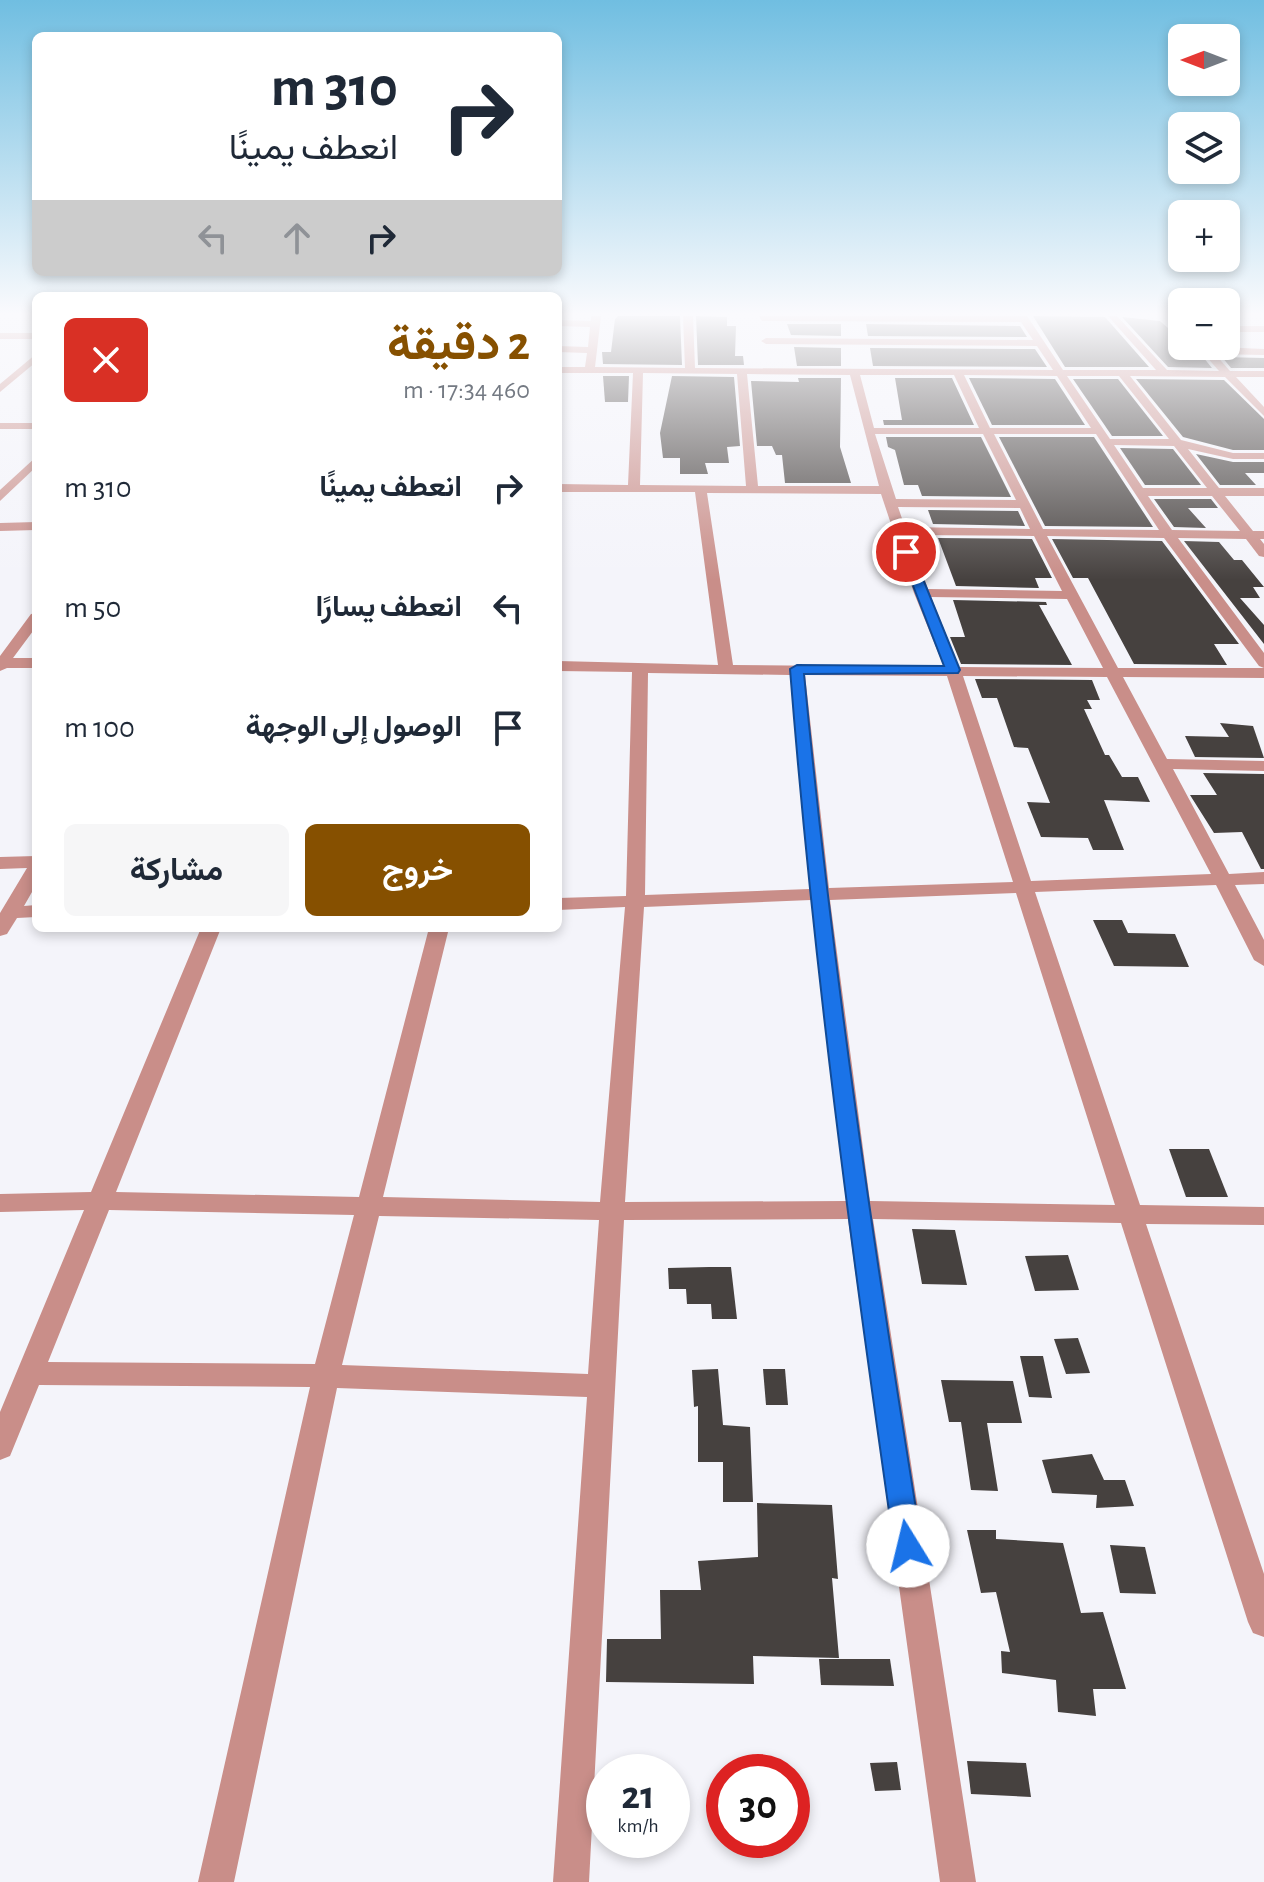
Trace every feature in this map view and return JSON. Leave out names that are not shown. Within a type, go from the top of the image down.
[{"type":"street","points":[[634,488],[637,404]]},
{"type":"street","points":[[745,404],[752,489]]},
{"type":"street","points":[[862,404],[899,531],[953,670],[1128,1214],[1168,1326],[1264,1622]]},
{"type":"street","points":[[973,404],[1037,532],[1115,671],[1264,960]]},
{"type":"street","points":[[1081,404],[1168,534],[1264,663]]},
{"type":"street","points":[[1147,404],[1213,492],[1257,535],[1264,553]]},
{"type":"street","points":[[0,426],[32,426]]},
{"type":"street","points":[[868,431],[986,431],[1104,437],[1178,443],[1233,456],[1264,456]]},
{"type":"street","points":[[0,497],[32,464]]},
{"type":"street","points":[[562,488],[752,489],[1024,504]]},
{"type":"street","points":[[700,488],[726,670]]},
{"type":"street","points":[[1141,492],[1264,492]]},
{"type":"street","points":[[0,527],[32,526]]},
{"type":"street","points":[[899,531],[1257,535]]},
{"type":"street","points":[[921,593],[1072,595]]},
{"type":"street","points":[[1,664],[32,622]]},
{"type":"street","points":[[1,664],[32,663]]},
{"type":"street","points":[[562,666],[1264,673]]},
{"type":"street","points":[[571,1882],[612,1211],[635,901],[640,668]]},
{"type":"street","points":[[797,669],[813,855],[857,1210],[958,1882]]},
{"type":"street","points":[[1161,764],[1264,766]]},
{"type":"street","points":[[0,863],[32,862]]},
{"type":"street","points":[[0,930],[32,876]]},
{"type":"street","points":[[562,904],[1264,878]]},
{"type":"street","points":[[11,912],[32,911]]},
{"type":"street","points":[[0,1447],[209,932]]},
{"type":"street","points":[[216,1882],[326,1376],[438,932]]},
{"type":"street","points":[[0,1203],[100,1201],[612,1211],[857,1210],[1264,1216]]},
{"type":"street","points":[[30,1373],[326,1376],[601,1386]]},
{"type":"building","points":[[666,404],[736,404],[740,446],[727,447],[729,463],[705,463],[708,474],[680,474],[680,458],[663,458],[660,433]]},
{"type":"building","points":[[753,404],[841,404],[840,447],[851,483],[785,483],[782,455],[776,455],[772,446],[757,446]]},
{"type":"building","points":[[899,404],[964,404],[974,425],[884,425],[883,420],[902,420]]},
{"type":"building","points":[[982,404],[1071,404],[1085,425],[992,425]]},
{"type":"building","points":[[1090,404],[1138,404],[1163,436],[1112,436]]},
{"type":"building","points":[[1156,404],[1248,404],[1264,419],[1264,450],[1233,450],[1183,437]]},
{"type":"building","points":[[886,437],[981,437],[1011,497],[922,496],[918,485],[904,485],[895,450],[888,447]]},
{"type":"building","points":[[999,437],[1094,437],[1153,527],[1045,526]]},
{"type":"building","points":[[1120,448],[1173,449],[1201,485],[1145,485]]},
{"type":"building","points":[[1196,454],[1233,462],[1264,462],[1264,473],[1245,473],[1256,485],[1220,485]]},
{"type":"building","points":[[1154,499],[1211,499],[1218,508],[1188,508],[1206,528],[1174,527]]},
{"type":"building","points":[[928,510],[1018,511],[1025,526],[933,524]]},
{"type":"building","points":[[938,538],[1032,539],[1052,578],[1035,578],[1039,588],[956,586]]},
{"type":"building","points":[[1052,539],[1162,541],[1239,644],[1214,644],[1227,665],[1134,664],[1088,578],[1073,578]]},
{"type":"building","points":[[1184,541],[1219,542],[1234,560],[1242,560],[1264,587],[1253,587],[1260,598],[1240,598],[1264,625],[1264,644]]},
{"type":"building","points":[[953,600],[1046,602],[1047,605],[1039,605],[1072,665],[961,664],[950,637],[965,637]]},
{"type":"building","points":[[975,679],[1092,680],[1100,700],[1087,700],[1092,709],[1084,709],[1105,755],[1109,755],[1122,777],[1138,777],[1150,802],[1104,800],[1124,850],[1093,850],[1088,838],[1041,837],[1027,802],[1050,803],[1028,748],[1014,747],[997,698],[982,698]]},
{"type":"building","points":[[1220,723],[1253,726],[1264,758],[1195,757],[1185,736],[1229,737]]},
{"type":"building","points":[[1203,773],[1264,774],[1264,869],[1261,869],[1242,832],[1214,833],[1190,795],[1217,795]]},
{"type":"building","points":[[1093,920],[1122,920],[1128,933],[1175,934],[1189,967],[1114,966]]},
{"type":"building","points":[[1169,1149],[1209,1149],[1228,1197],[1186,1197]]},
{"type":"building","points":[[912,1229],[955,1230],[967,1285],[922,1284]]},
{"type":"building","points":[[1068,1255],[1079,1290],[1035,1291],[1025,1256]]},
{"type":"building","points":[[731,1267],[737,1319],[712,1319],[711,1304],[687,1304],[686,1289],[669,1289],[668,1268]]},
{"type":"building","points":[[1078,1338],[1090,1373],[1066,1374],[1054,1339]]},
{"type":"building","points":[[1020,1356],[1043,1356],[1052,1398],[1029,1397]]},
{"type":"building","points":[[718,1369],[723,1425],[750,1427],[753,1502],[723,1502],[723,1462],[698,1462],[698,1406],[694,1407],[692,1370]]},
{"type":"building","points":[[763,1369],[785,1369],[788,1405],[766,1405]]},
{"type":"building","points":[[941,1380],[1013,1381],[1022,1423],[987,1423],[998,1491],[971,1490],[961,1422],[949,1422]]},
{"type":"building","points":[[1092,1454],[1104,1480],[1125,1480],[1134,1506],[1096,1508],[1097,1495],[1052,1493],[1042,1460]]},
{"type":"building","points":[[757,1503],[832,1505],[838,1579],[832,1578],[839,1658],[753,1656],[754,1684],[606,1682],[607,1639],[661,1639],[660,1590],[701,1590],[698,1561],[758,1557]]},
{"type":"building","points":[[967,1530],[996,1530],[996,1539],[1063,1543],[1081,1613],[1103,1612],[1126,1689],[1093,1689],[1096,1716],[1058,1712],[1056,1680],[1002,1673],[1001,1651],[1010,1652],[996,1592],[981,1593]]},
{"type":"building","points":[[1110,1545],[1145,1547],[1156,1594],[1120,1593]]},
{"type":"building","points":[[819,1659],[890,1659],[894,1686],[821,1685]]},
{"type":"building","points":[[967,1761],[1026,1763],[1031,1797],[971,1794]]},
{"type":"building","points":[[897,1762],[901,1790],[875,1791],[870,1763]]},
{"type":"route","points":[[906,552],[953,670],[797,669],[813,855],[857,1210],[908,1546]]}]
